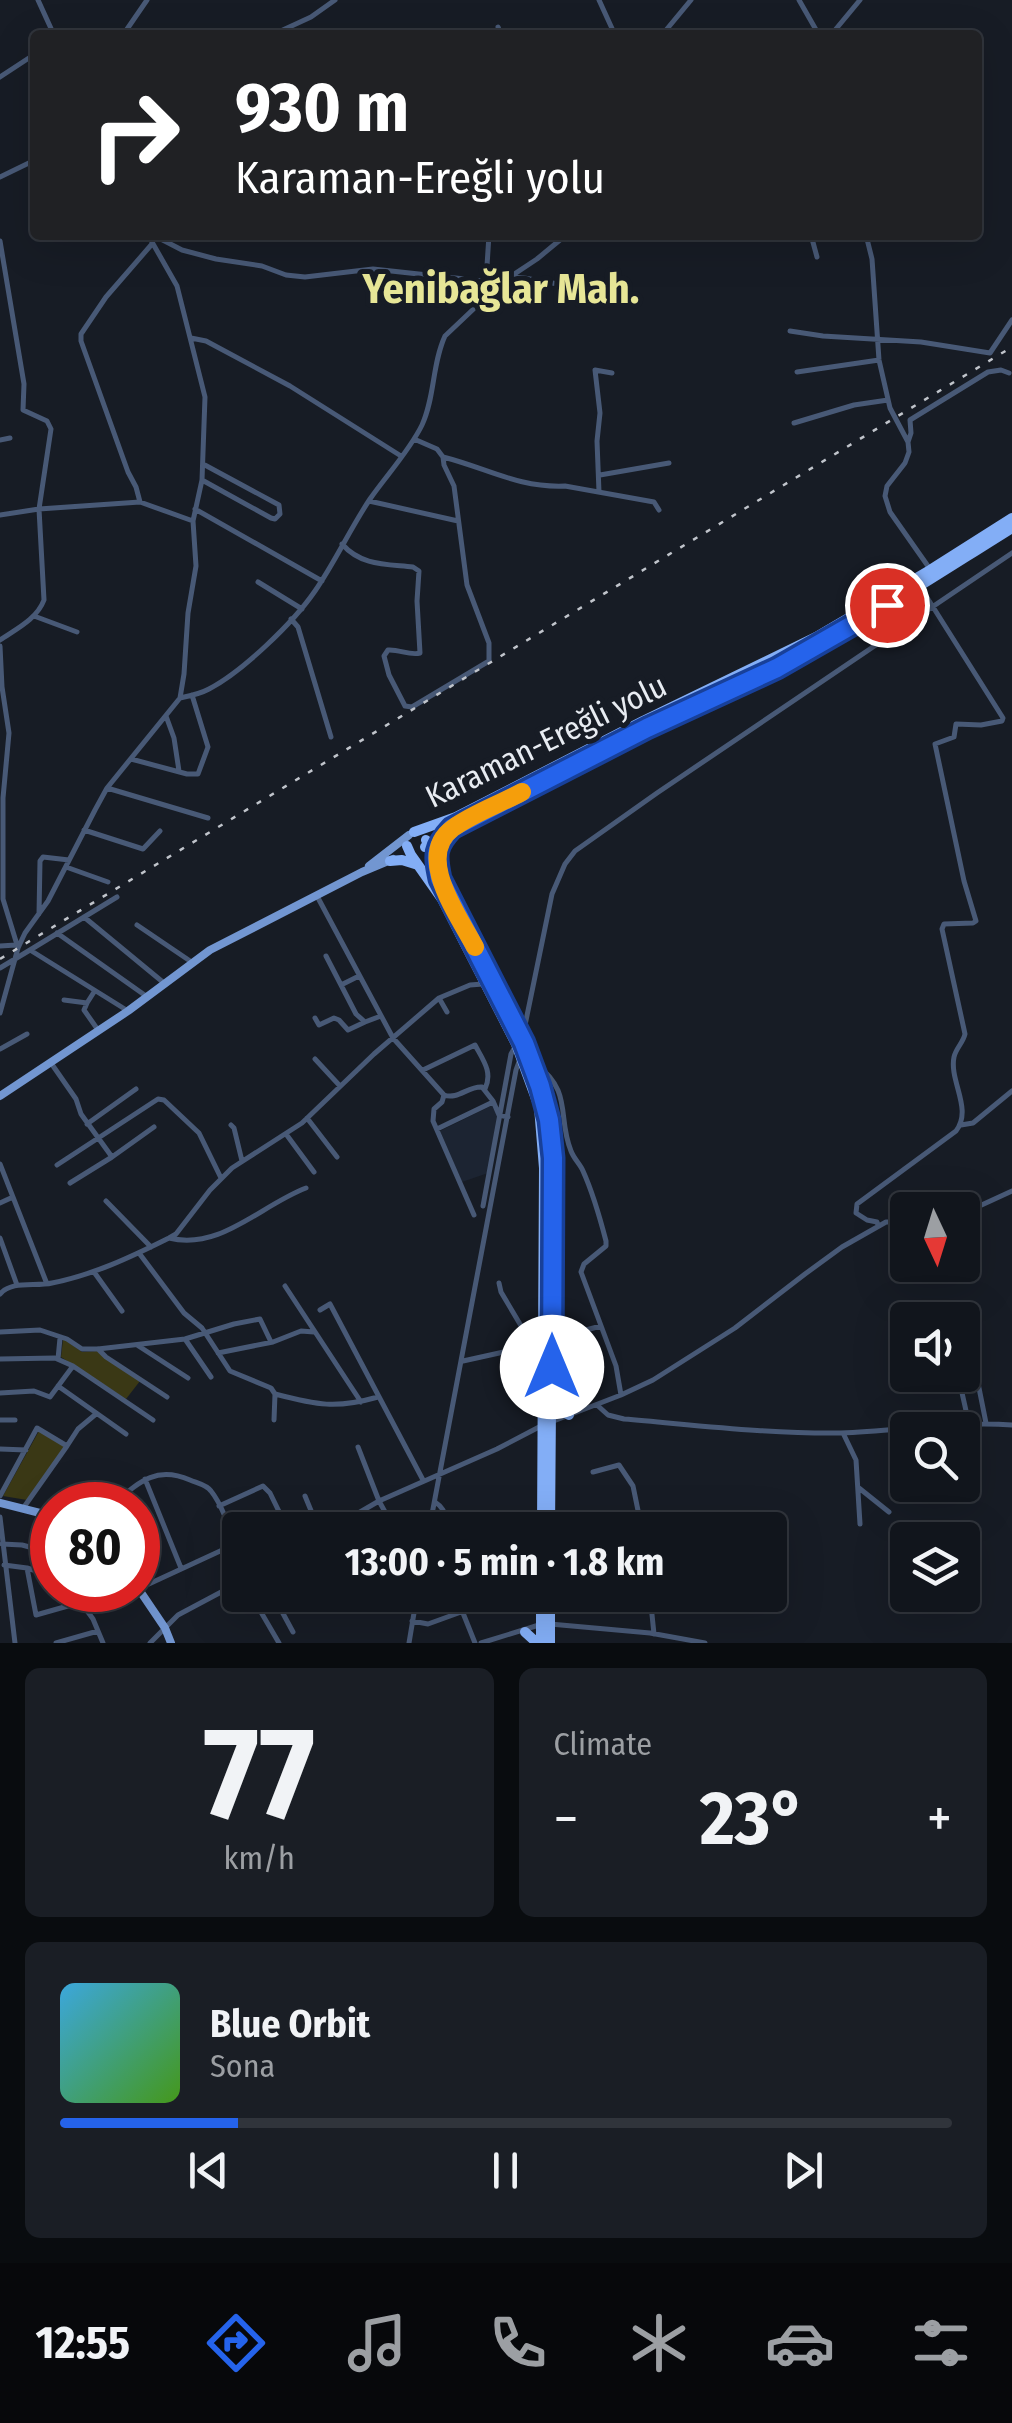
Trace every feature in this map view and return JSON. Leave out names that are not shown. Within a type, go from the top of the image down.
[{"type":"highway","name":"Karaman-Ereğli yolu","points":[[417,844],[456,817],[816,638],[1012,518]]},
{"type":"highway","name":"Karaman-Ereğli yolu","points":[[417,844],[647,728],[777,668],[1012,528]]},
{"type":"highway","points":[[440,879],[438,846],[452,828]]},
{"type":"highway","name":"Karaman-Ereğli yolu","points":[[417,844],[424,871],[523,1050]]},
{"type":"highway","name":"Karaman-Ereğli yolu","points":[[417,844],[440,879],[523,1050],[539,1106],[543,1136],[543,1343],[539,1405],[547,1444],[549,1512]]},
{"type":"highway","points":[[390,860],[409,861],[424,871]]},
{"type":"highway","name":"Karaman-Ereğli yolu","points":[[543,1343],[551,1395],[544,1428]]},
{"type":"highway","points":[[547,1444],[544,1428],[556,1407],[551,1395]]},
{"type":"highway","name":"Karaman-Ereğli yolu","points":[[543,1512],[547,1444]]},
{"type":"highway","points":[[543,1612],[550,1643]]},
{"type":"highway","points":[[539,1643],[547,1612]]},
{"type":"main road","points":[[362,872],[417,844]]},
{"type":"main road","points":[[0,1096],[128,1012],[210,950],[417,844]]},
{"type":"main road","points":[[0,1500],[30,1510]]},
{"type":"main road","points":[[154,1612],[171,1643]]},
{"type":"street","points":[[38,0],[52,30]]},
{"type":"street","points":[[126,30],[147,0]]},
{"type":"street","points":[[283,30],[335,0]]},
{"type":"street","points":[[599,0],[614,30]]},
{"type":"street","points":[[666,30],[690,0]]},
{"type":"street","points":[[799,0],[817,30]]},
{"type":"street","points":[[835,30],[860,0]]},
{"type":"street","points":[[0,77],[30,57]]},
{"type":"street","points":[[0,177],[30,162]]},
{"type":"street","points":[[17,947],[68,864],[108,788],[180,698],[196,566],[193,521],[202,480],[205,397],[176,286],[151,240]]},
{"type":"street","points":[[161,240],[182,250],[262,266],[286,275],[305,277],[373,270],[501,282]]},
{"type":"street","points":[[486,282],[489,240]]},
{"type":"street","points":[[180,698],[206,691],[226,678],[302,609],[368,501],[423,423],[444,336],[501,282],[560,240]]},
{"type":"street","points":[[812,240],[816,257]]},
{"type":"street","points":[[867,240],[872,259],[878,360],[888,400],[908,442]]},
{"type":"street","points":[[0,242],[24,384],[23,410],[47,421],[51,429],[39,509],[44,592],[41,608],[0,643],[10,733],[4,754],[2,798],[3,900],[17,947],[0,1013]]},
{"type":"street","points":[[140,502],[81,340],[106,297],[152,244]]},
{"type":"street","points":[[513,276],[569,286],[582,294]]},
{"type":"street","points":[[790,331],[951,346],[990,354],[1012,320]]},
{"type":"street","points":[[191,338],[206,341],[290,386],[401,456]]},
{"type":"street","points":[[797,372],[878,360]]},
{"type":"street","points":[[599,492],[600,413],[595,370],[612,373]]},
{"type":"street","points":[[930,570],[890,512],[885,496],[887,486],[909,452],[910,420],[988,372],[1009,373]]},
{"type":"street","points":[[794,423],[854,405],[888,400]]},
{"type":"street","points":[[0,440],[10,438]]},
{"type":"street","points":[[413,439],[437,449],[444,457],[506,480],[654,502],[659,510]]},
{"type":"street","points":[[342,544],[352,556],[371,563],[419,571],[420,653],[396,649],[388,650],[384,656],[404,706],[412,707],[489,661],[489,643],[467,586],[454,486],[444,457]]},
{"type":"street","points":[[600,475],[669,463]]},
{"type":"street","points":[[202,480],[272,518],[280,514],[279,505],[203,464]]},
{"type":"street","points":[[368,501],[460,521]]},
{"type":"street","points":[[0,515],[140,502],[193,521]]},
{"type":"street","points":[[194,509],[322,581]]},
{"type":"street","points":[[433,1512],[516,1070],[552,894],[565,864],[576,851],[657,792],[1012,553]]},
{"type":"street","points":[[258,582],[302,609]]},
{"type":"street","points":[[878,1226],[856,1213],[857,1204],[961,1125],[954,1057],[964,1034],[942,929],[944,924],[973,923],[976,916],[964,881],[935,744],[951,739],[956,724],[980,724],[1003,718],[920,586]]},
{"type":"street","points":[[34,616],[76,632]]},
{"type":"street","points":[[291,619],[298,628],[331,737]]},
{"type":"street","points":[[131,759],[198,774],[208,747],[192,695]]},
{"type":"street","points":[[166,716],[179,771]]},
{"type":"street","points":[[0,731],[10,733]]},
{"type":"street","points":[[108,788],[208,818]]},
{"type":"street","points":[[84,830],[143,849],[160,831]]},
{"type":"street","points":[[39,914],[43,857],[108,882]]},
{"type":"street","points":[[317,896],[393,1038],[444,1095],[452,1097],[476,1086],[485,1089],[500,1116]]},
{"type":"street","points":[[0,968],[117,897]]},
{"type":"street","points":[[84,917],[166,984]]},
{"type":"street","points":[[137,925],[193,963]]},
{"type":"street","points":[[57,934],[148,997]]},
{"type":"street","points":[[0,946],[17,947]]},
{"type":"street","points":[[30,950],[128,1012]]},
{"type":"street","points":[[326,956],[356,1014],[365,1022]]},
{"type":"street","points":[[341,984],[360,976]]},
{"type":"street","points":[[0,1294],[17,1285],[47,1284],[94,1272],[176,1234],[221,1178],[307,1118],[439,998],[470,985],[486,984]]},
{"type":"street","points":[[94,992],[84,1010],[98,1030]]},
{"type":"street","points":[[439,998],[447,1012]]},
{"type":"street","points":[[64,1000],[87,1003]]},
{"type":"street","points":[[315,1018],[319,1025],[334,1018],[348,1030],[381,1016]]},
{"type":"street","points":[[0,1049],[28,1034]]},
{"type":"street","points":[[422,1070],[475,1044],[488,1068],[490,1080],[485,1089]]},
{"type":"street","points":[[484,1206],[512,1054],[523,1050]]},
{"type":"street","points":[[523,1050],[552,1080],[559,1094],[572,1156],[586,1177],[606,1240],[606,1246],[584,1264],[581,1272],[616,1366],[622,1395]]},
{"type":"street","points":[[315,1059],[340,1086]]},
{"type":"street","points":[[51,1063],[76,1099],[80,1114],[112,1158]]},
{"type":"street","points":[[88,1124],[136,1089]]},
{"type":"street","points":[[961,1125],[973,1123],[1012,1091]]},
{"type":"street","points":[[444,1095],[432,1114],[474,1214]]},
{"type":"street","points":[[57,1165],[158,1099],[164,1100],[199,1133],[221,1178]]},
{"type":"street","points":[[437,1129],[493,1101]]},
{"type":"street","points":[[500,1116],[508,1117]]},
{"type":"street","points":[[307,1118],[337,1157]]},
{"type":"street","points":[[231,1125],[242,1162]]},
{"type":"street","points":[[70,1183],[154,1127]]},
{"type":"street","points":[[286,1134],[314,1172]]},
{"type":"street","points":[[0,1164],[47,1284]]},
{"type":"street","points":[[169,1238],[202,1240],[245,1223],[306,1188]]},
{"type":"street","points":[[980,1206],[1012,1191]]},
{"type":"street","points":[[0,1203],[13,1197]]},
{"type":"street","points":[[106,1201],[151,1247]]},
{"type":"street","points":[[360,1512],[423,1480],[653,1380],[735,1328],[804,1274],[890,1222]]},
{"type":"street","points":[[0,1238],[17,1285]]},
{"type":"street","points":[[139,1253],[184,1313],[197,1322],[230,1371],[272,1388],[274,1420]]},
{"type":"street","points":[[94,1272],[122,1311]]},
{"type":"street","points":[[499,1283],[501,1292],[543,1343]]},
{"type":"street","points":[[285,1286],[361,1402]]},
{"type":"street","points":[[320,1310],[330,1304],[423,1480]]},
{"type":"street","points":[[0,1332],[40,1330],[82,1349],[98,1349],[185,1339],[260,1319],[271,1342]]},
{"type":"street","points":[[462,1362],[601,1326]]},
{"type":"street","points":[[218,1353],[271,1342],[301,1330],[314,1332]]},
{"type":"street","points":[[58,1360],[60,1336]]},
{"type":"street","points":[[185,1339],[211,1376]]},
{"type":"street","points":[[137,1345],[188,1378]]},
{"type":"street","points":[[98,1349],[167,1398]]},
{"type":"street","points":[[518,1349],[539,1405]]},
{"type":"street","points":[[0,1359],[58,1360],[73,1366],[152,1420]]},
{"type":"street","points":[[0,1392],[34,1391],[50,1397],[73,1366]]},
{"type":"street","points":[[58,1386],[126,1434]]},
{"type":"street","points":[[980,1392],[986,1423]]},
{"type":"street","points":[[275,1394],[326,1406],[378,1397]]},
{"type":"street","points":[[597,1405],[608,1415],[624,1420],[794,1432],[890,1429]]},
{"type":"street","points":[[24,1508],[78,1430],[96,1414]]},
{"type":"street","points":[[0,1420],[15,1420]]},
{"type":"street","points":[[980,1423],[1012,1425]]},
{"type":"street","points":[[0,1500],[38,1428],[67,1446]]},
{"type":"street","points":[[843,1432],[856,1460],[860,1524]]},
{"type":"street","points":[[358,1447],[385,1512]]},
{"type":"street","points":[[0,1449],[26,1450]]},
{"type":"street","points":[[594,1472],[618,1465],[634,1486],[639,1512]]},
{"type":"street","points":[[142,1482],[177,1474],[208,1488],[222,1512]]},
{"type":"street","points":[[145,1480],[181,1568]]},
{"type":"street","points":[[219,1506],[263,1486],[279,1512]]},
{"type":"street","points":[[859,1488],[889,1512]]},
{"type":"street","points":[[305,1496],[312,1512]]},
{"type":"street","points":[[435,1502],[446,1512]]},
{"type":"street","points":[[0,1518],[15,1643]]},
{"type":"street","points":[[1,1544],[30,1547]]},
{"type":"street","points":[[160,1578],[222,1550]]},
{"type":"street","points":[[4,1565],[30,1569]]},
{"type":"street","points":[[27,1568],[30,1584]]},
{"type":"street","points":[[150,1643],[178,1615],[222,1592]]},
{"type":"street","points":[[88,1612],[102,1643]]},
{"type":"street","points":[[261,1612],[280,1643]]},
{"type":"street","points":[[281,1612],[293,1632]]},
{"type":"street","points":[[409,1643],[414,1612]]},
{"type":"street","points":[[652,1612],[654,1634]]},
{"type":"street","points":[[412,1621],[428,1624],[462,1613],[478,1643],[545,1625],[654,1634],[705,1643]]},
{"type":"street","points":[[56,1643],[98,1631]]},
{"type":"shaded area","points":[[493,1105],[497,1115],[488,1173],[462,1182],[440,1131]]},
{"type":"shaded area","points":[[63,1340],[82,1352],[98,1351],[140,1381],[126,1399],[61,1357]]},
{"type":"shaded area","points":[[39,1431],[64,1446],[40,1482],[30,1482],[27,1500],[3,1496]]},
{"type":"railway","points":[[0,959],[1012,347]]},
{"type":"slow traffic","points":[[475,947],[440,879],[438,846],[452,828],[522,792]]},
{"type":"district","name":"Yenibağlar Mah.","points":[[501,289]]},
{"type":"route","points":[[552,1367],[553,1158],[549,1120],[524,1043],[440,879],[438,846],[452,828],[647,728],[777,668],[887,605]]}]
